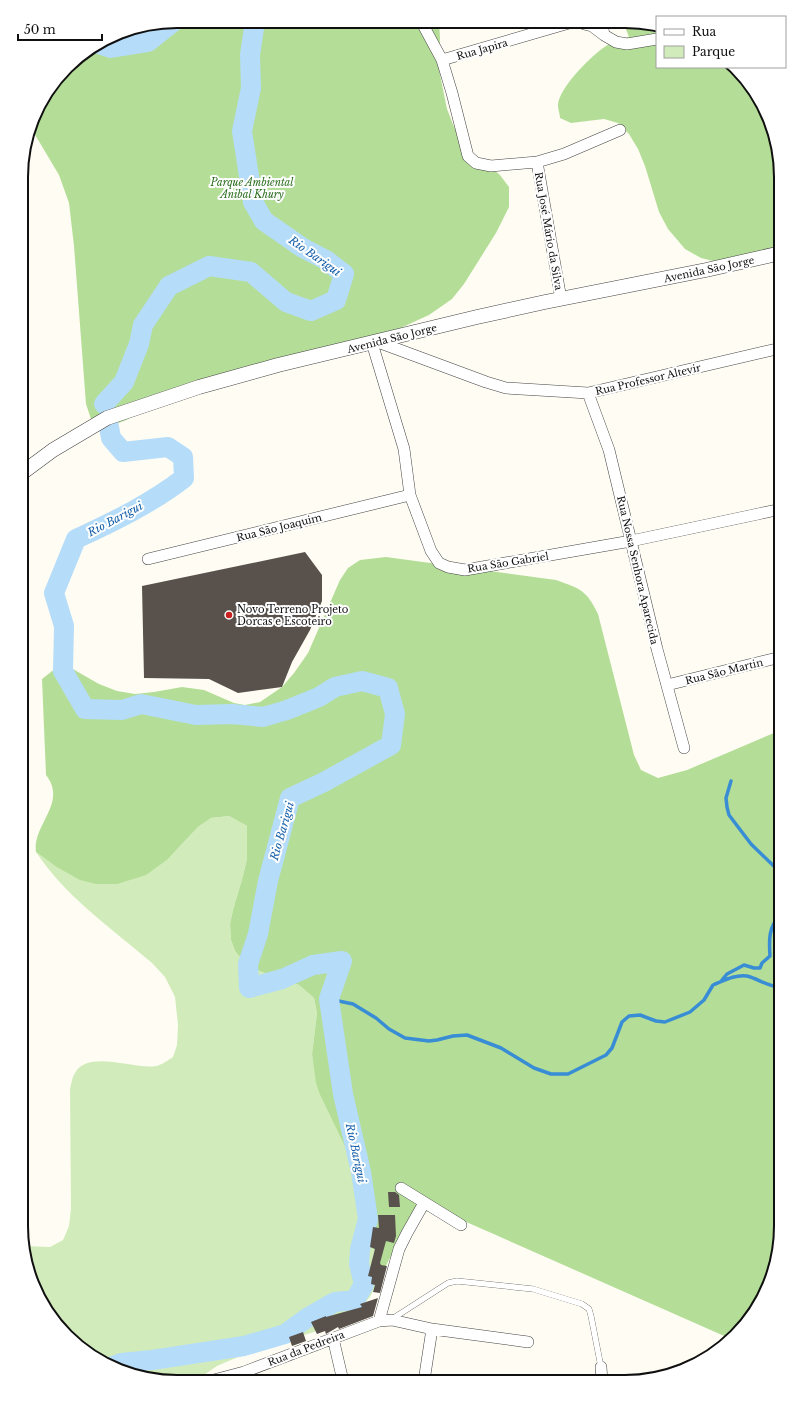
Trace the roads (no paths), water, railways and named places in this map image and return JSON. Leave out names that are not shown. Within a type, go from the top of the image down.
[{"type":"street","name":"Rua José Mário da Silva","points":[[425,28],[442,60],[468,156],[476,163],[491,166],[537,162],[564,154],[620,130]]},
{"type":"street","name":"Rua Japira","points":[[442,60],[552,28]]},
{"type":"street","points":[[603,29],[616,42],[628,44],[656,39]]},
{"type":"street","name":"Rua José Mário da Silva","points":[[537,162],[561,299]]},
{"type":"street","name":"Avenida São Jorge","points":[[28,469],[53,450],[107,418],[199,387],[278,365],[477,317],[699,272],[774,255]]},
{"type":"street","name":"Rua Professor Altevir","points":[[375,342],[506,388],[588,393],[774,350]]},
{"type":"street","name":"Rua São Gabriel","points":[[375,342],[404,449],[410,495],[431,551],[439,563],[448,567],[465,570],[631,541],[774,510]]},
{"type":"street","name":"Rua Nossa Senhora Aparecida","points":[[588,393],[609,450],[656,649],[684,748]]},
{"type":"street","name":"Rua São Joaquim","points":[[148,559],[410,495]]},
{"type":"street","name":"Rua São Martin","points":[[667,685],[774,659]]},
{"type":"street","points":[[401,1188],[461,1225]]},
{"type":"street","points":[[379,1321],[399,1249],[424,1203]]},
{"type":"street","name":"Rua da Pedreira","points":[[233,1375],[379,1321],[392,1320],[432,1329],[528,1342]]},
{"type":"street","points":[[425,1375],[432,1329]]},
{"type":"street","points":[[333,1338],[342,1375]]},
{"type":"street","points":[[601,1368],[602,1375]]},
{"type":"lane","points":[[392,1320],[448,1283],[457,1281],[533,1289],[582,1304],[589,1309],[601,1368]]},
{"type":"waterway","name":"Rio Barigui","points":[[106,46],[111,48],[148,42],[165,28]]},
{"type":"waterway","name":"Rio Barigui","points":[[104,404],[124,382],[139,344],[143,325],[169,286],[209,266],[251,272],[286,302],[311,311],[336,300],[344,274],[326,260],[303,248],[264,221],[253,202],[242,131],[251,88],[250,55],[254,28]]},
{"type":"waterway","name":"Rio Barigui","points":[[109,427],[111,438],[123,452],[168,447],[183,457],[184,478],[146,504],[76,539],[54,593],[64,626],[63,671],[85,709],[122,710],[141,704],[196,715],[232,714],[263,717],[287,710],[319,697],[335,687],[362,681],[388,688],[395,714],[391,745],[324,782],[290,798],[268,881],[258,934],[248,964],[249,988],[282,979],[313,965],[342,961],[329,999],[343,1094],[361,1172],[368,1219],[360,1249],[359,1264],[364,1284],[355,1300],[335,1302],[307,1318],[285,1334],[244,1346],[119,1364]]},
{"type":"waterway","points":[[731,781],[726,798],[729,815],[751,844],[774,866]]},
{"type":"waterway","points":[[722,980],[727,974],[744,965],[760,968],[762,963],[770,956],[770,934],[774,924]]},
{"type":"waterway","points":[[329,999],[353,1004],[376,1018],[389,1029],[405,1038],[429,1041],[467,1035],[501,1048],[534,1068],[551,1074],[568,1074],[606,1055],[612,1048],[622,1022],[629,1016],[640,1015],[656,1021],[665,1022],[690,1012],[704,1000],[713,985],[738,976],[751,977],[774,986]]},
{"type":"place","name":"Novo Terreno Projeto Dorcas e Escoteiro","points":[[229,615]]},
{"type":"park label","name":"Parque Ambiental Anibal Khury","points":[[252,188]]}]
